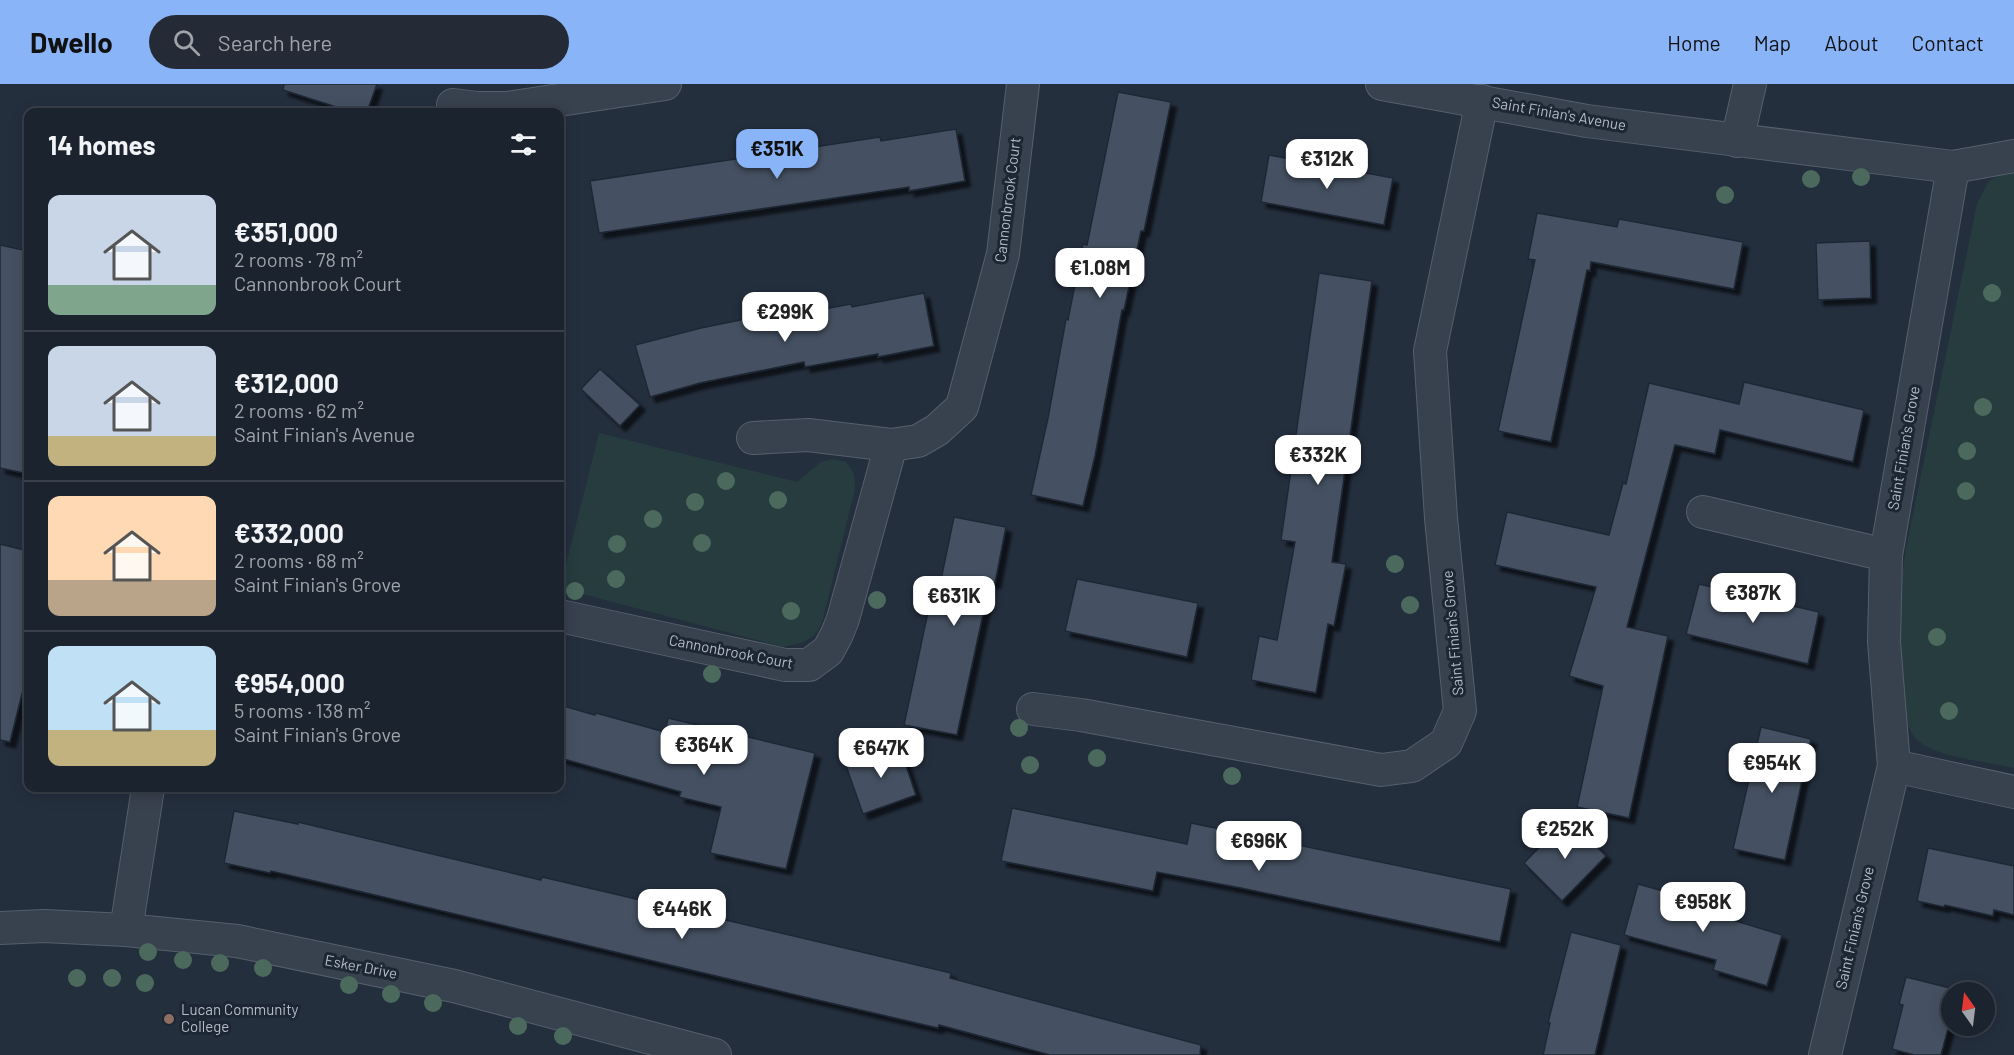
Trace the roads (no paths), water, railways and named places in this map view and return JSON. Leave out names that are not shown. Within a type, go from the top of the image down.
[{"type":"street","points":[[453,100],[477,108],[507,108],[665,84]]},
{"type":"street","name":"Cannonbrook Court","points":[[753,438],[808,435],[891,446],[918,441],[937,430],[963,408],[1004,254],[1023,84]]},
{"type":"street","name":"Saint Finian's Avenue","points":[[1382,84],[1587,121],[1953,167],[2014,156]]},
{"type":"street","points":[[1737,141],[1750,84]]},
{"type":"street","name":"Saint Finian's Grove","points":[[1034,709],[1081,715],[1349,766],[1382,770],[1412,766],[1446,743],[1460,711],[1441,518],[1430,351],[1482,101]]},
{"type":"street","name":"Saint Finian's Grove","points":[[1825,1055],[1894,766],[1884,642],[1886,555],[1953,167]]},
{"type":"street","name":"Cannonbrook Court","points":[[564,616],[785,665],[809,665],[828,651],[843,619],[891,446]]},
{"type":"street","points":[[1703,512],[1886,555]]},
{"type":"street","points":[[1894,766],[2014,792]]},
{"type":"street","points":[[126,930],[147,792]]},
{"type":"street","name":"Esker Drive","points":[[0,928],[44,926],[126,930],[237,941],[454,986],[715,1055]]},
{"type":"place","name":"Lucan Community College","points":[[169,1019]]}]
